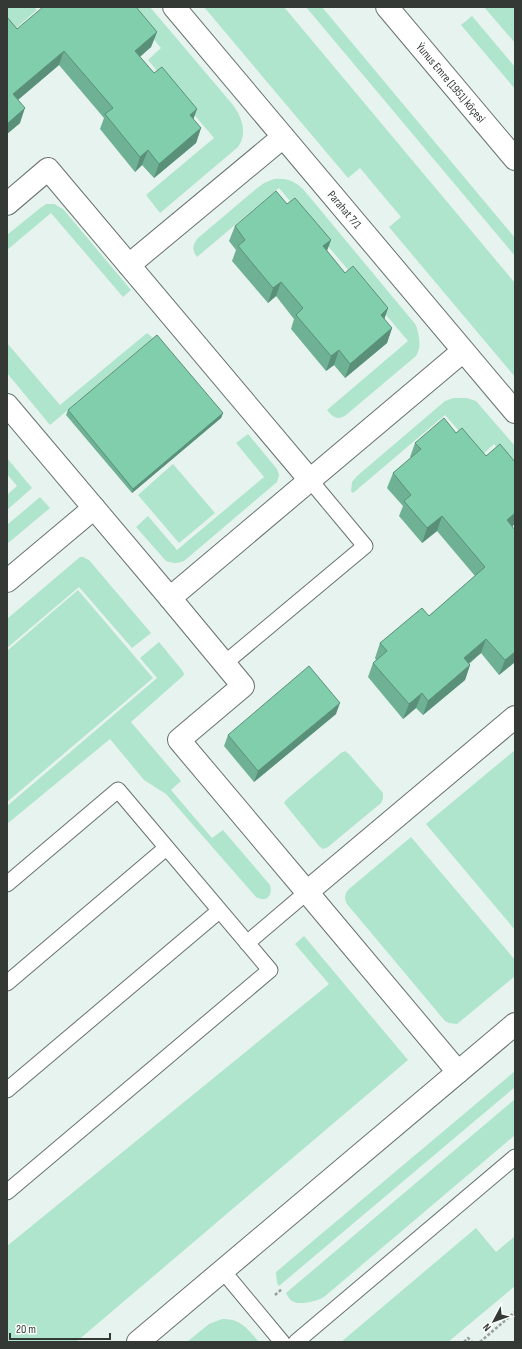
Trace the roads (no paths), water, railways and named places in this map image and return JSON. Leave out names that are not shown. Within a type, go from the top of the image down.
[{"type":"street","name":"Parahat 7/1","points":[[174,7],[515,412]]},
{"type":"street","name":"Ýunus Emre (1951) köçesi","points":[[387,7],[515,159]]},
{"type":"street","points":[[129,265],[283,137]]},
{"type":"street","points":[[7,204],[48,169],[310,480]]},
{"type":"street","points":[[170,598],[463,351]]},
{"type":"street","points":[[7,405],[243,686],[179,740],[458,1072]]},
{"type":"street","points":[[7,581],[94,508]]},
{"type":"street","points":[[307,892],[515,717]]},
{"type":"street","points":[[138,1342],[515,1024]]},
{"type":"lane","points":[[225,664],[365,546],[310,480]]},
{"type":"lane","points":[[7,884],[118,790],[270,970],[7,1192]]},
{"type":"lane","points":[[7,983],[166,848]]},
{"type":"lane","points":[[247,943],[307,892]]},
{"type":"lane","points":[[7,1090],[219,911]]},
{"type":"lane","points":[[296,1342],[515,1157]]},
{"type":"lane","points":[[222,1271],[282,1342]]}]
